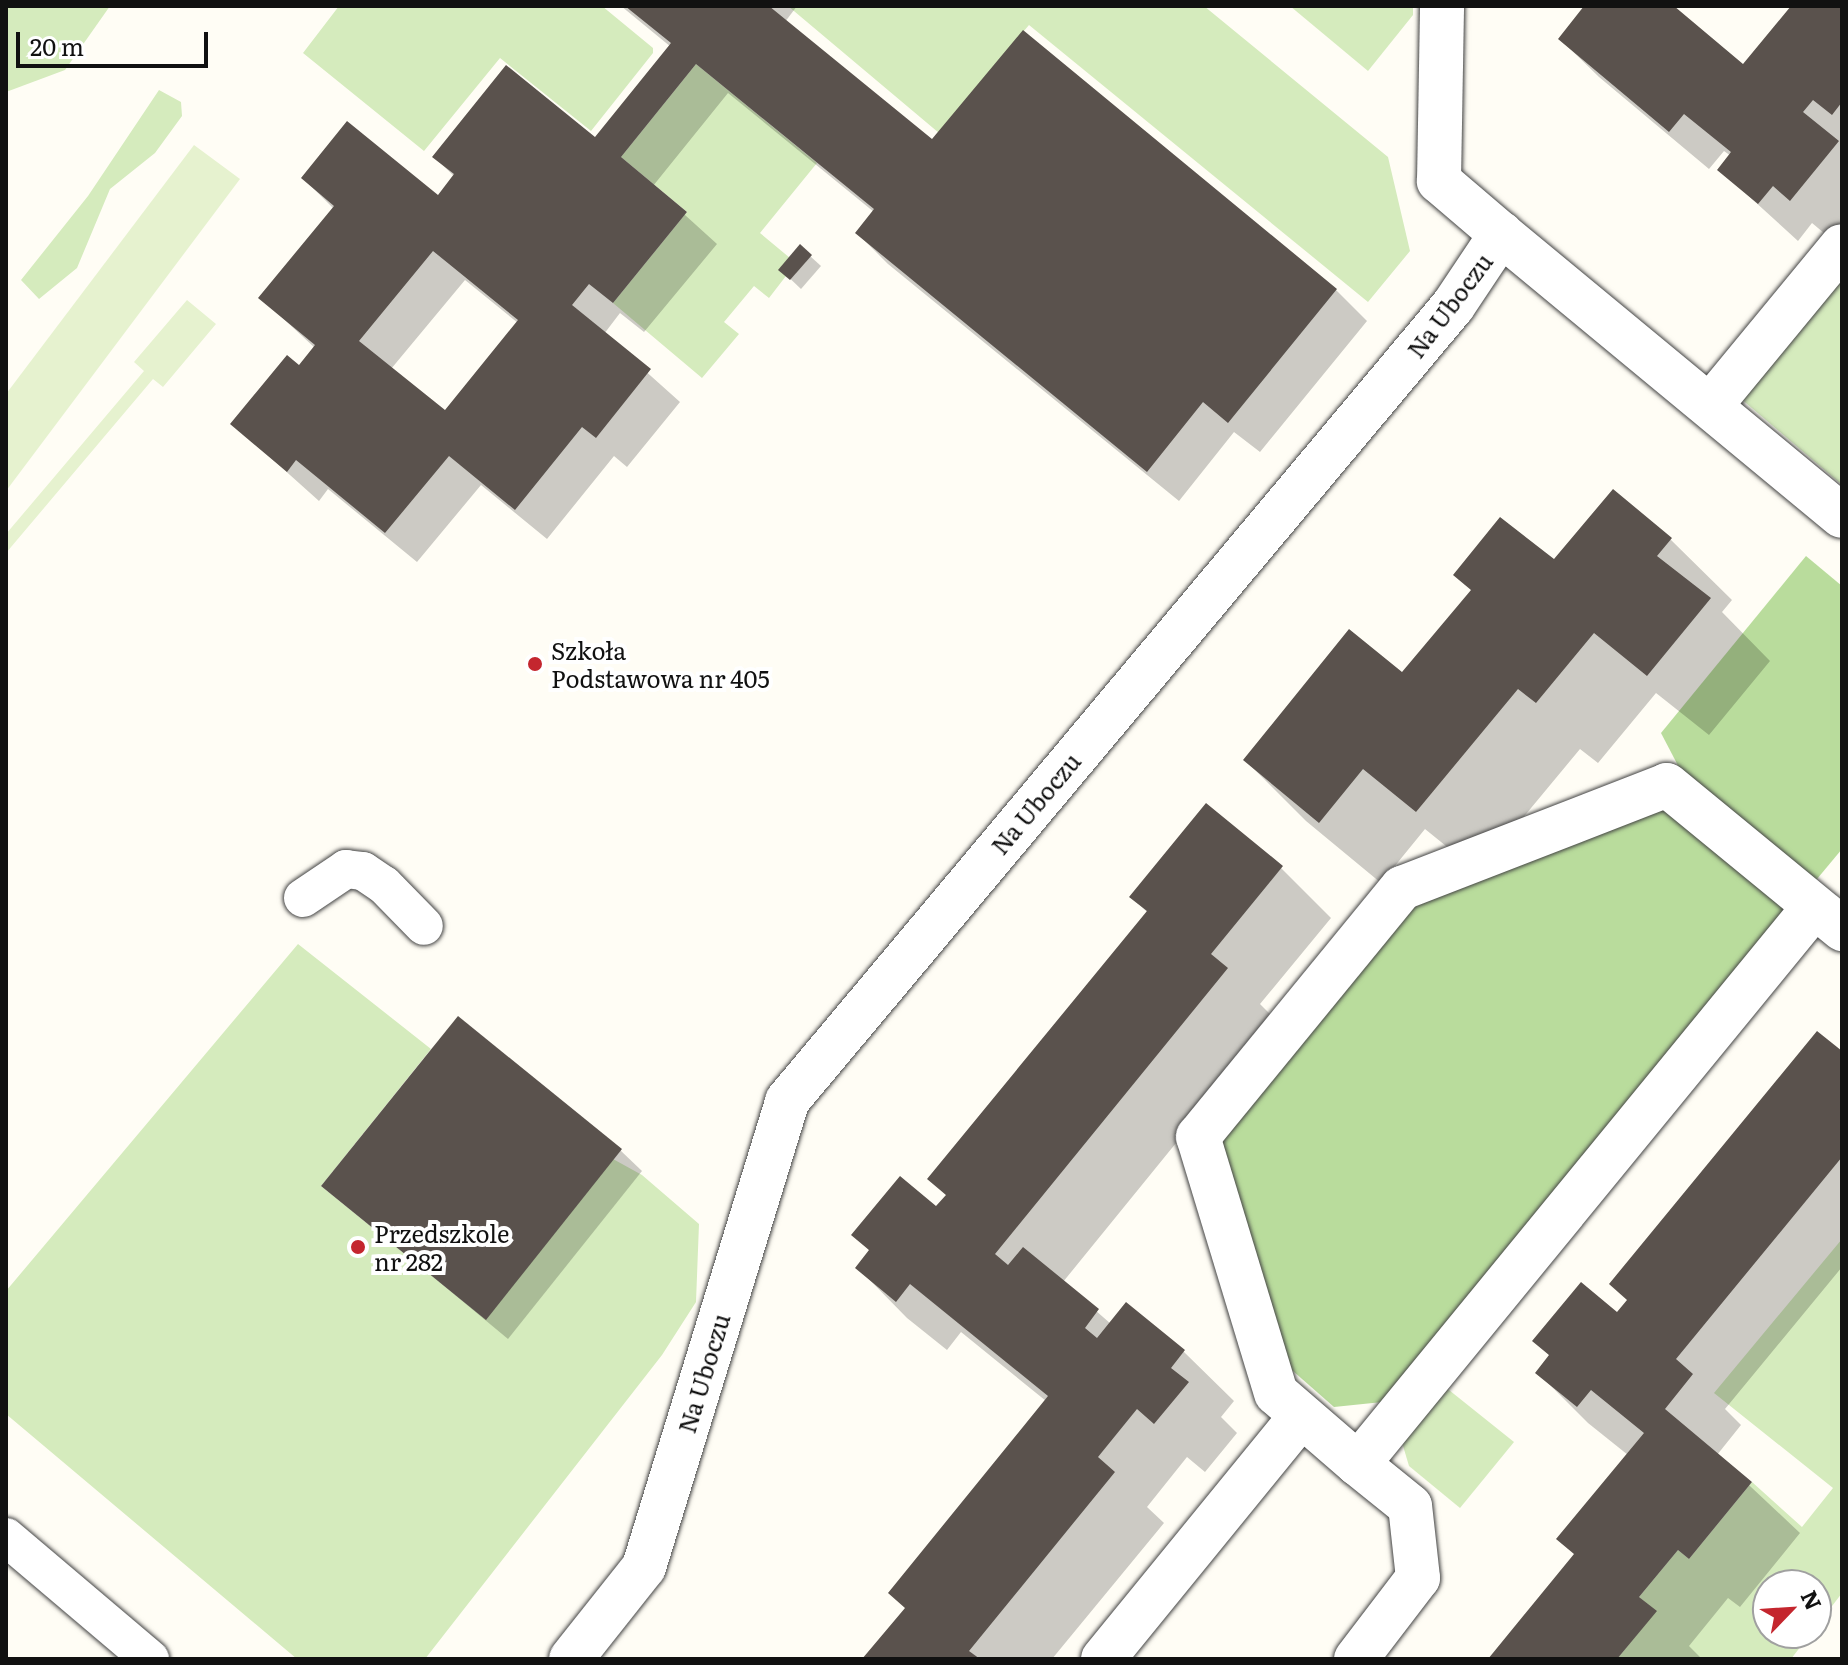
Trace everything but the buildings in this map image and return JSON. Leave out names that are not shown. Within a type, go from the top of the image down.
[{"type":"street","name":"Na Uboczu","points":[[571,1659],[644,1567],[787,1101],[1453,306],[1501,234],[1439,181],[1442,6]]},
{"type":"street","points":[[1501,234],[1842,516]]},
{"type":"street","points":[[1710,406],[1842,246]]},
{"type":"street","points":[[1356,1659],[1418,1578],[1410,1506],[1358,1464],[1301,1416],[1276,1393],[1198,1137],[1402,888],[1667,785],[1828,918],[1358,1464]]},
{"type":"street","points":[[1103,1659],[1301,1416]]},
{"type":"lane","points":[[303,898],[346,869],[363,871],[384,885],[424,926]]},
{"type":"lane","points":[[6,1537],[150,1659]]},
{"type":"green space","points":[[6,6],[110,6],[65,70],[6,92]]},
{"type":"green space","points":[[339,6],[602,6],[653,48],[653,53],[591,131],[500,58],[424,151],[303,53]]},
{"type":"green space","points":[[788,6],[1204,6],[1388,157],[1410,251],[1368,302],[1029,25],[939,133]]},
{"type":"green space","points":[[1290,6],[1413,6],[1413,15],[1368,71]]},
{"type":"green space","points":[[696,64],[817,163],[760,233],[796,263],[769,298],[754,286],[724,322],[739,334],[702,378],[613,303],[687,212],[621,157]]},
{"type":"green space","points":[[159,90],[181,102],[182,116],[155,153],[110,189],[77,268],[39,299],[21,280],[88,196]]},
{"type":"green space","points":[[194,145],[240,179],[6,491],[6,394]]},
{"type":"green space","points":[[1842,271],[1842,485],[1739,397]]},
{"type":"green space","points":[[187,300],[216,324],[163,387],[153,379],[6,553],[6,534],[144,371],[134,362]]},
{"type":"green space","points":[[1806,556],[1842,586],[1842,849],[1812,885],[1685,779],[1661,733]]},
{"type":"green space","points":[[1664,805],[1790,909],[1392,1401],[1334,1407],[1285,1364],[1217,1140],[1407,910]]},
{"type":"green space","name":"Przedszkole nr 282","points":[[298,944],[431,1049],[321,1186],[485,1319],[613,1159],[642,1175],[699,1224],[696,1302],[662,1355],[425,1659],[297,1659],[6,1414],[6,1291]]},
{"type":"green space","points":[[1842,1239],[1842,1593],[1832,1606],[1832,1569],[1752,1569],[1752,1649],[1799,1649],[1791,1659],[1617,1659],[1656,1611],[1639,1597],[1678,1550],[1689,1559],[1752,1482],[1802,1527],[1833,1488],[1714,1393]]},
{"type":"green space","points":[[1444,1386],[1514,1442],[1460,1508],[1409,1466],[1401,1439]]},
{"type":"place","name":"Szkoła Podstawowa nr 405","points":[[535,664]]},
{"type":"place","name":"Przedszkole nr 282","points":[[358,1247]]}]
